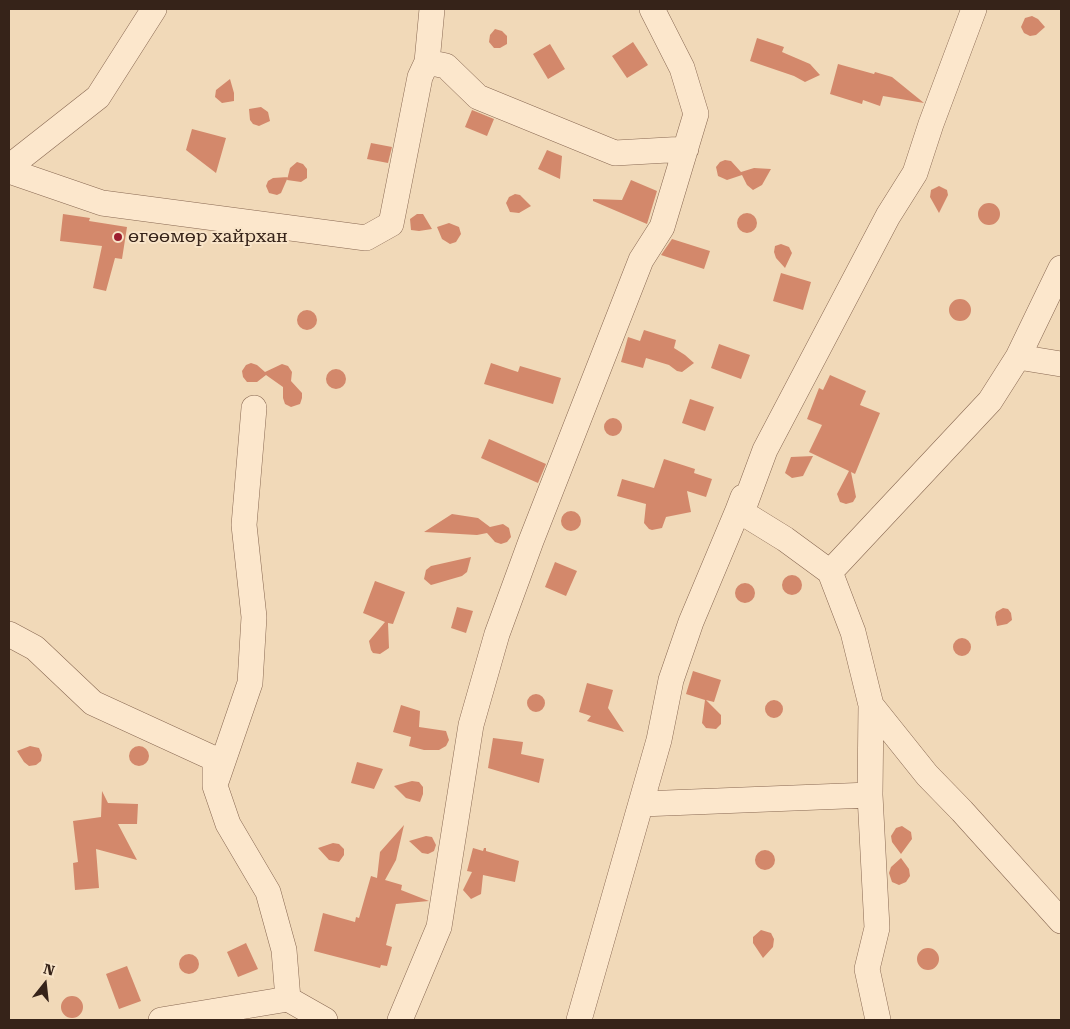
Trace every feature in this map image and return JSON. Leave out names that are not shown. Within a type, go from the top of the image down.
[{"type":"street","points":[[9,167],[98,96],[154,9]]},
{"type":"street","points":[[9,171],[102,203],[366,238],[391,224],[420,77],[427,62],[432,9]]},
{"type":"street","points":[[400,1020],[440,927],[470,725],[497,634],[534,532],[641,260],[662,227],[696,114],[682,68],[652,9]]},
{"type":"street","points":[[579,1020],[659,740],[671,680],[691,622],[738,510],[746,504],[765,450],[888,216],[915,173],[931,124],[974,9]]},
{"type":"street","points":[[427,62],[446,66],[478,97],[615,153],[686,149]]},
{"type":"street","points":[[830,572],[990,401],[1018,357],[1061,268]]},
{"type":"street","points":[[1018,357],[1061,364]]},
{"type":"street","points":[[215,786],[250,683],[254,617],[244,525],[254,408]]},
{"type":"street","points":[[738,510],[830,572],[853,632],[871,705],[870,795],[877,928],[867,969],[878,1020]]},
{"type":"street","points":[[9,634],[36,648],[93,703],[215,759],[215,786],[228,824],[248,855],[268,892],[284,950],[288,999]]},
{"type":"street","points":[[871,705],[927,775],[1061,921]]},
{"type":"street","points":[[641,804],[870,795]]},
{"type":"street","points":[[161,1020],[288,999],[325,1020]]},
{"type":"building","points":[[1032,16],[1038,19],[1045,27],[1036,35],[1030,36],[1024,33],[1021,27],[1025,18]]},
{"type":"building","points":[[495,29],[502,31],[507,36],[507,44],[500,48],[494,48],[489,42],[490,35]]},
{"type":"building","points":[[757,38],[784,47],[782,52],[810,64],[820,75],[805,82],[794,76],[750,61]]},
{"type":"building","points":[[633,42],[648,65],[627,78],[612,56]]},
{"type":"building","points":[[550,44],[565,69],[548,79],[533,54]]},
{"type":"building","points":[[838,64],[892,77],[924,103],[883,96],[880,106],[863,100],[862,104],[830,94]]},
{"type":"building","points":[[230,79],[234,101],[222,103],[215,97],[216,90]]},
{"type":"building","points":[[261,107],[268,112],[270,121],[259,126],[253,124],[250,120],[249,109]]},
{"type":"building","points":[[472,110],[494,119],[487,136],[465,127]]},
{"type":"building","points":[[192,129],[226,138],[216,173],[186,150]]},
{"type":"building","points":[[371,143],[392,147],[388,163],[367,159]]},
{"type":"building","points":[[547,150],[562,156],[560,179],[538,169]]},
{"type":"building","points":[[725,160],[731,161],[741,172],[754,168],[771,169],[762,185],[753,190],[747,185],[742,175],[727,180],[718,176],[716,167]]},
{"type":"building","points":[[297,162],[303,164],[307,169],[307,178],[301,182],[287,180],[290,168]]},
{"type":"building","points":[[288,177],[281,193],[277,195],[269,193],[266,186],[268,181],[273,178]]},
{"type":"building","points":[[631,180],[657,191],[647,224],[593,201],[593,199],[622,200]]},
{"type":"building","points":[[939,186],[947,190],[948,195],[939,213],[930,197],[931,190]]},
{"type":"building","points":[[515,194],[520,195],[531,206],[519,213],[510,212],[506,203],[509,197]]},
{"type":"building","points":[[989,203],[997,206],[1000,214],[997,222],[989,225],[981,222],[978,214],[981,206]]},
{"type":"building","points":[[743,213],[751,213],[757,219],[757,227],[751,233],[743,233],[737,227],[737,219]]},
{"type":"building","points":[[63,214],[90,218],[89,221],[127,227],[122,259],[115,258],[106,291],[93,288],[102,246],[60,241]]},
{"type":"building","points":[[417,214],[423,214],[432,229],[411,230],[410,219]]},
{"type":"building","points":[[449,223],[459,227],[461,234],[456,242],[450,244],[442,239],[437,227]]},
{"type":"building","points":[[672,239],[710,251],[704,269],[661,255]]},
{"type":"building","points":[[781,244],[789,247],[792,253],[785,268],[776,258],[774,252],[775,246]]},
{"type":"building","points":[[781,273],[811,282],[803,310],[773,301]]},
{"type":"building","points":[[960,299],[968,302],[971,310],[968,318],[960,321],[952,318],[949,310],[952,302]]},
{"type":"building","points":[[307,310],[314,313],[317,320],[314,327],[307,330],[300,327],[297,320],[300,313]]},
{"type":"building","points":[[644,330],[676,340],[674,348],[694,363],[682,372],[669,365],[646,358],[643,368],[621,362],[628,337],[640,341]]},
{"type":"building","points":[[719,344],[750,355],[741,379],[711,368]]},
{"type":"building","points":[[251,363],[257,365],[265,372],[282,364],[288,366],[292,372],[291,381],[302,393],[300,404],[291,407],[285,404],[283,387],[266,375],[257,382],[247,382],[243,377],[242,371],[246,365]]},
{"type":"building","points":[[491,363],[518,372],[520,366],[561,378],[553,404],[484,384]]},
{"type":"building","points":[[336,369],[343,372],[346,379],[343,386],[336,389],[329,386],[326,379],[329,372]]},
{"type":"building","points":[[830,375],[866,391],[860,405],[880,413],[855,474],[851,472],[856,497],[853,502],[846,504],[840,502],[837,494],[849,471],[809,452],[822,425],[807,419],[819,388],[823,390]]},
{"type":"building","points":[[690,399],[714,407],[705,431],[682,423]]},
{"type":"building","points":[[613,418],[619,421],[622,427],[619,433],[613,436],[607,433],[604,427],[607,421]]},
{"type":"building","points":[[489,439],[546,464],[538,483],[481,458]]},
{"type":"building","points":[[813,456],[803,476],[792,478],[785,473],[791,457]]},
{"type":"building","points":[[664,459],[695,469],[694,473],[712,479],[706,497],[687,491],[691,512],[666,517],[662,528],[652,530],[644,523],[646,504],[617,496],[622,479],[654,488]]},
{"type":"building","points":[[571,511],[578,514],[581,521],[578,528],[571,531],[564,528],[561,521],[564,514]]},
{"type":"building","points":[[452,514],[478,518],[490,527],[503,524],[509,528],[511,537],[507,542],[501,544],[495,542],[487,533],[477,535],[424,532]]},
{"type":"building","points":[[471,557],[467,572],[462,576],[431,585],[424,579],[426,570],[431,566]]},
{"type":"building","points":[[555,562],[577,571],[566,596],[545,587]]},
{"type":"building","points":[[792,575],[799,578],[802,585],[799,592],[792,595],[785,592],[782,585],[785,578]]},
{"type":"building","points":[[375,581],[405,592],[393,624],[388,623],[389,648],[380,654],[373,653],[369,641],[385,622],[363,613]]},
{"type":"building","points":[[745,583],[752,586],[755,593],[752,600],[745,603],[738,600],[735,593],[738,586]]},
{"type":"building","points":[[457,607],[473,611],[466,633],[451,628]]},
{"type":"building","points":[[1003,608],[1008,609],[1011,613],[1012,620],[1007,624],[997,626],[996,612]]},
{"type":"building","points":[[962,638],[968,641],[971,647],[968,653],[962,656],[956,653],[953,647],[956,641]]},
{"type":"building","points":[[693,671],[721,680],[714,702],[706,700],[721,715],[721,724],[716,729],[706,728],[702,723],[705,700],[686,694]]},
{"type":"building","points":[[587,683],[613,690],[608,708],[624,732],[587,721],[591,716],[579,712]]},
{"type":"building","points":[[536,694],[542,697],[545,703],[542,709],[536,712],[530,709],[527,703],[530,697]]},
{"type":"building","points":[[774,700],[780,703],[783,709],[780,715],[774,718],[768,715],[765,709],[768,703]]},
{"type":"building","points":[[401,705],[420,711],[419,727],[446,731],[449,740],[446,746],[439,750],[424,750],[409,746],[411,737],[393,732]]},
{"type":"building","points":[[493,738],[523,742],[521,754],[544,759],[539,783],[488,768]]},
{"type":"building","points":[[30,746],[39,748],[42,755],[41,761],[36,765],[29,766],[17,751]]},
{"type":"building","points":[[139,746],[146,749],[149,756],[146,763],[139,766],[132,763],[129,756],[132,749]]},
{"type":"building","points":[[357,762],[383,769],[374,789],[351,783]]},
{"type":"building","points":[[412,781],[419,782],[423,787],[420,802],[406,798],[394,786]]},
{"type":"building","points":[[102,791],[108,803],[138,804],[137,824],[118,824],[137,860],[96,849],[99,888],[75,890],[73,863],[78,862],[73,821],[101,817]]},
{"type":"building","points":[[404,825],[396,860],[385,880],[402,885],[401,890],[429,901],[396,904],[386,945],[392,947],[387,966],[381,965],[380,968],[314,951],[323,913],[355,922],[356,917],[359,918],[371,876],[377,878],[380,852]]},
{"type":"building","points":[[902,826],[911,832],[912,839],[901,854],[892,842],[891,836],[896,828]]},
{"type":"building","points":[[426,836],[432,837],[436,845],[434,851],[428,854],[422,853],[409,841]]},
{"type":"building","points":[[333,843],[339,844],[344,849],[344,855],[339,862],[329,860],[318,848]]},
{"type":"building","points":[[473,848],[483,851],[486,848],[486,851],[519,861],[515,882],[483,875],[481,894],[471,899],[463,890],[472,872],[467,871]]},
{"type":"building","points":[[765,850],[772,853],[775,860],[772,867],[765,870],[758,867],[755,860],[758,853]]},
{"type":"building","points":[[901,858],[909,869],[910,876],[906,882],[899,885],[892,882],[889,873],[891,867]]},
{"type":"building","points":[[761,930],[771,933],[774,939],[773,947],[763,958],[753,943],[753,937]]},
{"type":"building","points":[[246,943],[258,969],[238,977],[227,952]]},
{"type":"building","points":[[928,948],[936,951],[939,959],[936,967],[928,970],[920,967],[917,959],[920,951]]},
{"type":"building","points":[[189,954],[196,957],[199,964],[196,971],[189,974],[182,971],[179,964],[182,957]]},
{"type":"building","points":[[127,966],[141,1001],[119,1009],[106,974]]},
{"type":"building","points":[[72,996],[80,999],[83,1007],[80,1015],[72,1018],[64,1015],[61,1007],[64,999]]},
{"type":"place","name":"өгөөмөр хайрхан","points":[[118,237]]}]
